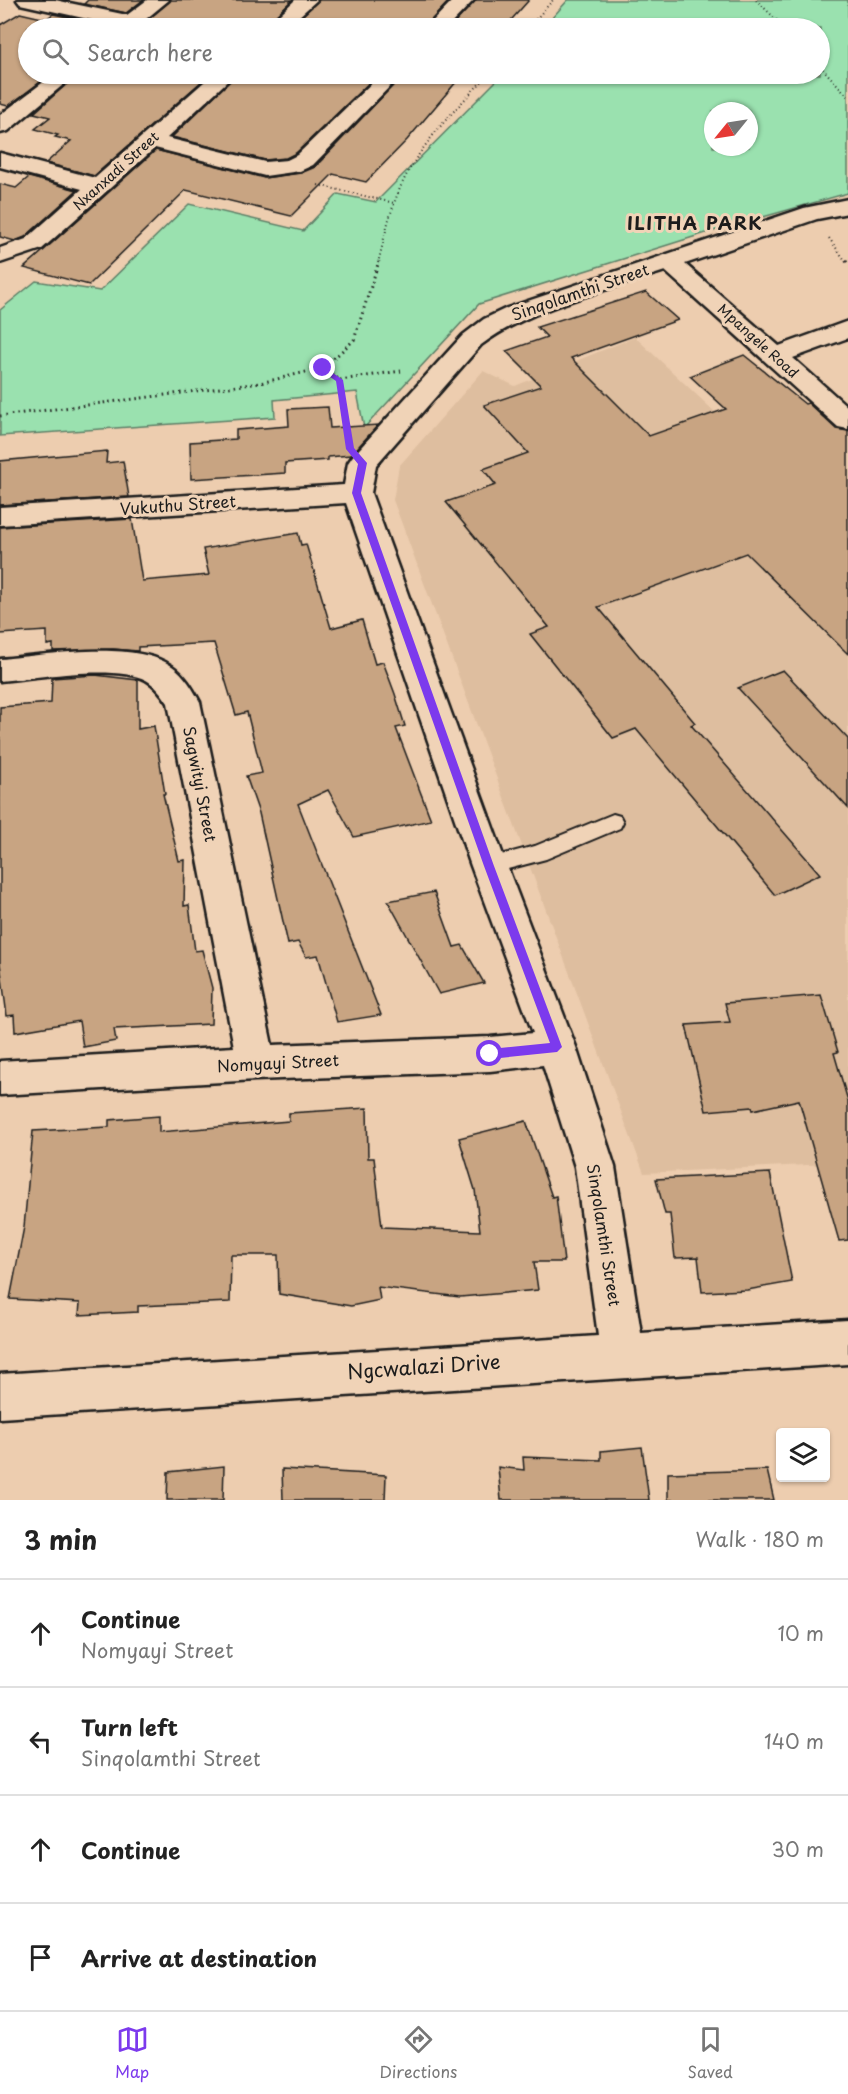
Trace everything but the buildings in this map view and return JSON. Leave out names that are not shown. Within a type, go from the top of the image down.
[{"type":"street","points":[[27,0],[99,18]]},
{"type":"street","points":[[136,18],[159,0]]},
{"type":"street","points":[[286,18],[307,0]]},
{"type":"street","points":[[446,18],[464,0]]},
{"type":"street","points":[[0,126],[53,84]]},
{"type":"street","name":"Nxanxadi Street","points":[[0,256],[34,244],[214,84]]},
{"type":"street","points":[[150,140],[265,169],[292,166],[305,160],[382,84]]},
{"type":"street","points":[[0,160],[98,186]]},
{"type":"street","name":"Sinqolamthi Street","points":[[622,1354],[595,1167],[557,1047],[489,866],[359,478],[442,372],[472,340],[493,324],[516,313],[668,261],[813,213],[848,206]]},
{"type":"street","name":"Mpangele Road","points":[[668,261],[848,421]]},
{"type":"street","points":[[774,356],[848,328]]},
{"type":"street","name":"Vukuthu Street","points":[[0,516],[359,478]]},
{"type":"street","name":"Sagwityi Street","points":[[0,670],[106,662],[137,663],[158,672],[179,694],[184,702],[256,1063]]},
{"type":"street","name":"Nomyayi Street","points":[[0,1078],[256,1063],[490,1054],[557,1047]]},
{"type":"street","name":"Ngcwalazi Drive","points":[[0,1396],[622,1354],[848,1342]]},
{"type":"lane","points":[[489,866],[539,853],[613,822]]},
{"type":"path","points":[[537,18],[553,0]]},
{"type":"path","points":[[756,0],[774,18]]},
{"type":"path","points":[[830,77],[848,96]]},
{"type":"path","points":[[0,416],[260,383],[323,368],[354,340],[372,287],[394,203],[414,161],[441,125],[480,84]]},
{"type":"path","points":[[292,166],[308,183],[394,203]]},
{"type":"path","points":[[323,368],[340,380],[427,368],[442,372]]},
{"type":"path","points":[[340,380],[350,449],[359,478]]},
{"type":"shaded area","points":[[635,337],[848,537],[848,1163],[644,1173],[393,500],[399,466],[483,371],[515,386]]},
{"type":"green space","points":[[568,0],[848,0],[848,193],[706,233],[479,304],[364,428],[357,392],[274,400],[275,417],[0,436],[0,310],[36,281],[100,291],[189,204],[303,231],[338,194],[376,202],[493,84],[830,84],[830,18],[552,18]]},
{"type":"district","name":"ILITHA PARK","points":[[695,224]]},
{"type":"route","points":[[323,368],[329,375],[340,380],[350,449],[362,463],[357,493],[489,866],[557,1047],[490,1054]]}]
